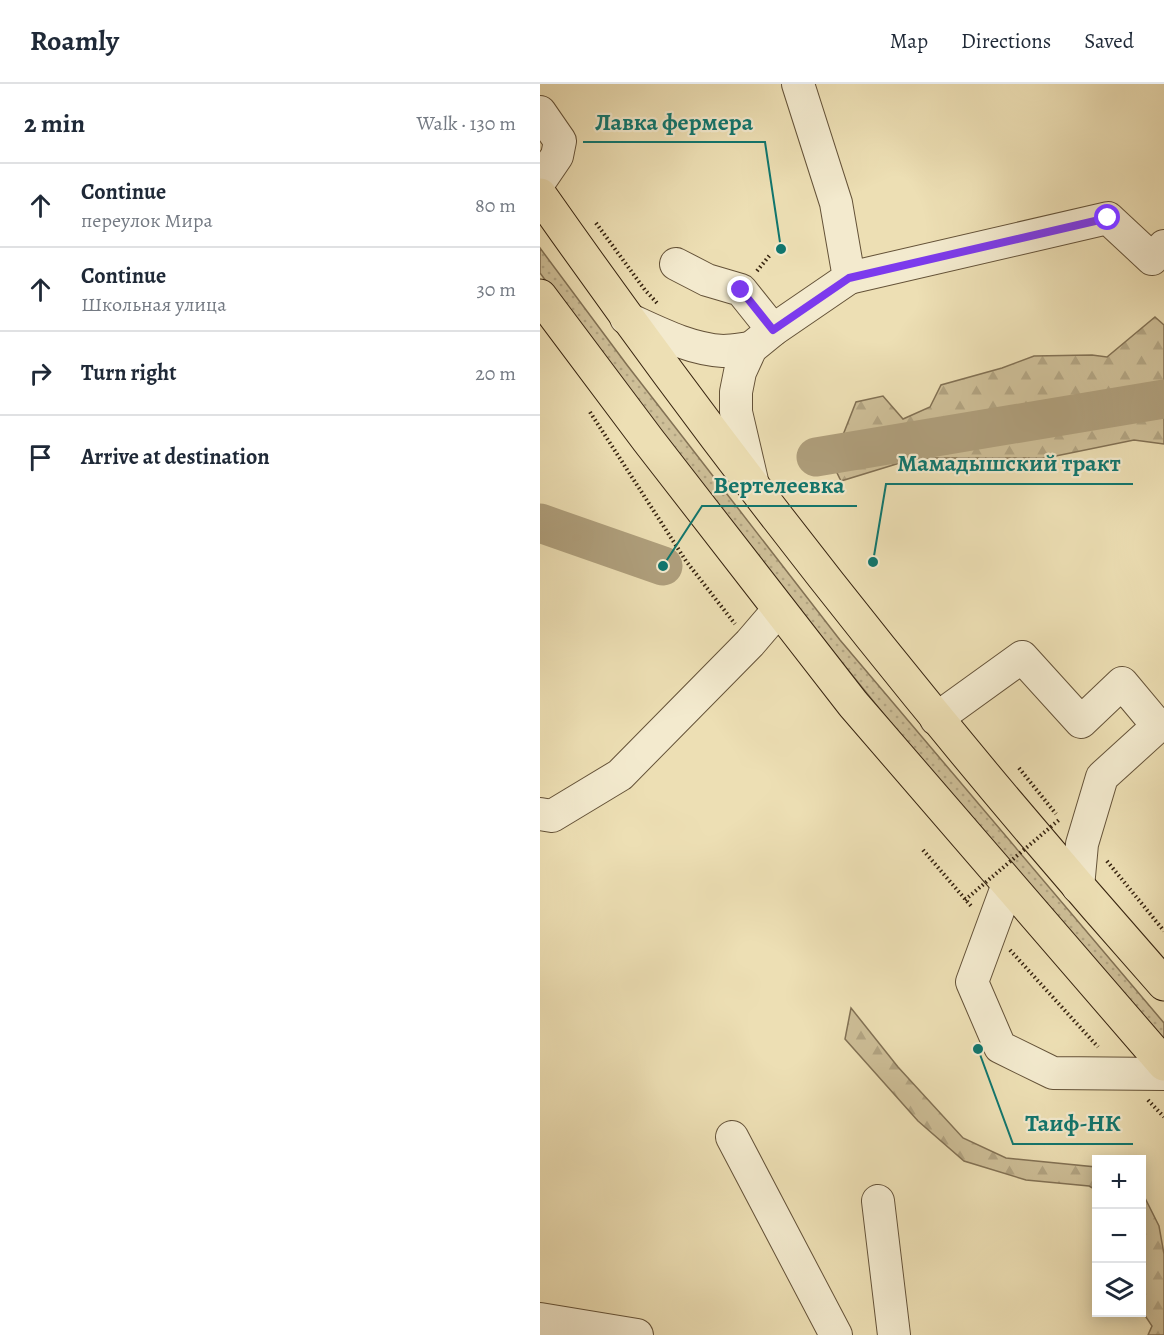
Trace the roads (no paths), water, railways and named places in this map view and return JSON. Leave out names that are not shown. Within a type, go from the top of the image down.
[{"type":"main road","points":[[540,195],[626,318],[936,719],[1078,887],[1164,984]]},
{"type":"main road","points":[[540,296],[648,440],[853,704],[1164,1064]]},
{"type":"street","points":[[798,84],[836,203],[849,278]]},
{"type":"street","points":[[540,112],[560,141],[557,156],[540,181]]},
{"type":"street","points":[[626,318],[675,340],[724,351],[762,339],[849,278],[1108,218],[1152,259],[1164,246]]},
{"type":"street","points":[[676,264],[706,280],[741,290],[762,339]]},
{"type":"street","points":[[753,485],[736,412],[736,402],[740,372],[762,339]]},
{"type":"street","points":[[546,815],[621,775],[750,643],[779,609]]},
{"type":"street","points":[[936,719],[1022,657],[1080,722],[1122,683],[1129,691],[1158,726],[1101,777],[1082,844],[1078,887]]},
{"type":"street","points":[[1008,885],[972,982],[1000,1047],[1053,1073],[1164,1074]]},
{"type":"street","points":[[732,1137],[836,1335]]},
{"type":"street","points":[[878,1201],[894,1335]]},
{"type":"street","points":[[540,1319],[637,1335]]},
{"type":"waterway","points":[[816,457],[1164,399]]},
{"type":"waterway","points":[[540,523],[663,566]]},
{"type":"place","name":"Лавка фермера","points":[[781,249]]},
{"type":"place","name":"Мамадышский тракт","points":[[873,562]]},
{"type":"place","name":"Вертелеевка","points":[[663,566]]},
{"type":"place","name":"Таиф-НК","points":[[978,1049]]}]
